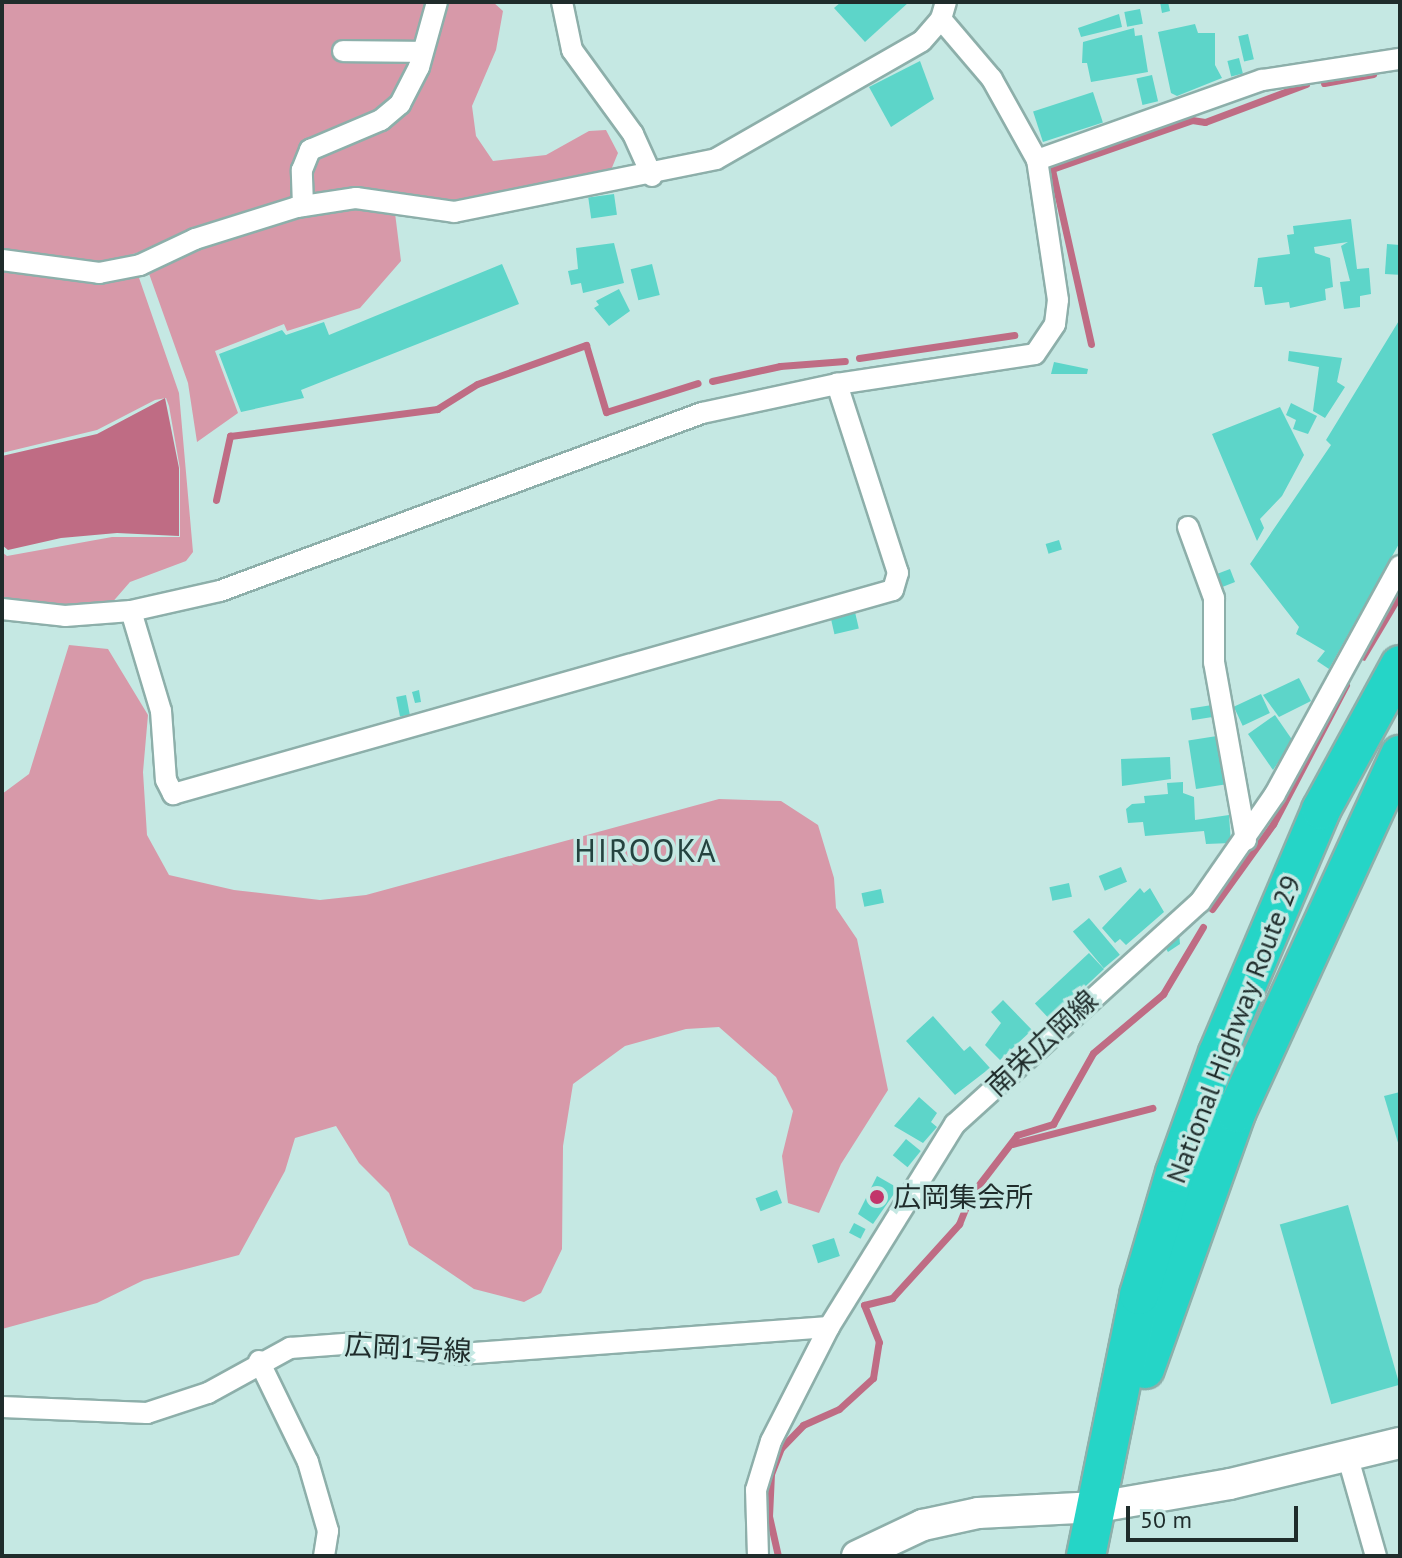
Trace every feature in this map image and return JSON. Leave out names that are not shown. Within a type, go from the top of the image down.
[{"type":"highway","name":"National Highway Route 29","points":[[1086,1556],[1139,1295],[1218,1053],[1321,810],[1400,665]]},
{"type":"highway","name":"National Highway Route 29","points":[[1098,1507],[1236,1113],[1400,755]]},
{"type":"street","points":[[303,206],[302,170],[310,150],[391,112],[408,92],[437,2]]},
{"type":"street","points":[[562,2],[572,50],[633,134],[652,176]]},
{"type":"street","points":[[2,260],[99,273],[140,265],[195,239],[303,206],[356,198],[454,212],[652,176],[716,159],[922,41],[943,11],[992,79],[1037,160],[1058,300],[1055,324],[1035,354],[837,384],[702,413],[220,591],[131,611],[65,616],[2,609]]},
{"type":"street","points":[[343,51],[422,52]]},
{"type":"street","points":[[1037,160],[1262,80],[1400,59]]},
{"type":"street","points":[[131,611],[161,711],[166,780],[173,794],[893,590],[898,573],[837,384]]},
{"type":"street","points":[[1188,527],[1214,598],[1214,662],[1246,840]]},
{"type":"street","name":"南栄広岡線","points":[[758,1556],[756,1490],[771,1441],[829,1327],[955,1124],[1200,902],[1246,840],[1400,566]]},
{"type":"street","name":"広岡1号線","points":[[2,1407],[147,1413],[208,1393],[259,1361],[290,1348],[357,1343],[460,1354],[829,1327]]},
{"type":"street","points":[[259,1361],[308,1462],[328,1531],[324,1556]]},
{"type":"street","points":[[857,1556],[923,1525],[978,1513],[1098,1507],[1348,1458],[1400,1443]]},
{"type":"street","points":[[1348,1458],[1376,1556]]},
{"type":"shaded area","points":[[2,2],[432,2],[418,54],[395,104],[327,136],[300,200],[99,265],[2,253]]},
{"type":"shaded area","points":[[440,2],[493,2],[503,11],[496,50],[472,106],[476,136],[493,161],[546,155],[589,131],[606,130],[618,153],[611,170],[452,205],[307,199],[308,159],[389,118]]},
{"type":"shaded area","points":[[350,207],[395,213],[401,261],[360,308],[287,331],[284,324],[215,351],[238,413],[197,442],[188,383],[147,268],[249,229]]},
{"type":"shaded area","points":[[2,268],[137,272],[179,393],[193,552],[186,561],[130,582],[110,605],[2,604],[2,552],[7,556],[112,537],[180,537],[180,469],[169,406],[166,398],[155,400],[97,430],[2,453]]},
{"type":"shaded area","points":[[165,398],[179,468],[179,536],[117,533],[61,538],[8,550],[2,545],[2,456],[97,434]]},
{"type":"shaded area","points":[[1400,585],[1400,602],[1365,661],[1358,659]]},
{"type":"shaded area","points":[[69,645],[108,649],[148,715],[143,772],[147,835],[169,875],[234,890],[320,900],[366,895],[719,799],[781,801],[818,825],[834,878],[836,908],[857,939],[888,1090],[841,1164],[819,1213],[788,1203],[782,1156],[793,1111],[776,1077],[719,1027],[686,1029],[625,1046],[573,1084],[563,1146],[562,1249],[541,1293],[524,1302],[474,1289],[409,1245],[389,1193],[359,1163],[336,1126],[295,1138],[285,1171],[239,1255],[144,1280],[97,1303],[2,1329],[2,794],[29,774]]},
{"type":"building","points":[[841,2],[909,2],[865,42],[834,8]]},
{"type":"building","points":[[1160,2],[1168,2],[1170,11],[1162,13]]},
{"type":"building","points":[[1140,9],[1143,24],[1127,27],[1124,12]]},
{"type":"building","points":[[1119,14],[1122,27],[1081,37],[1078,28]]},
{"type":"building","points":[[1195,24],[1198,33],[1215,33],[1215,65],[1222,78],[1177,96],[1171,93],[1158,32]]},
{"type":"building","points":[[1134,28],[1135,36],[1142,35],[1148,72],[1091,82],[1087,63],[1082,63],[1083,42]]},
{"type":"building","points":[[1248,34],[1254,59],[1244,62],[1238,36]]},
{"type":"building","points":[[1239,58],[1243,74],[1231,76],[1227,61]]},
{"type":"building","points":[[920,61],[934,99],[891,127],[869,87]]},
{"type":"building","points":[[1152,75],[1158,101],[1142,105],[1136,79]]},
{"type":"building","points":[[1093,92],[1103,122],[1043,142],[1033,111]]},
{"type":"building","points":[[614,194],[617,215],[591,218],[588,198]]},
{"type":"building","points":[[1351,219],[1357,269],[1369,268],[1371,294],[1360,296],[1360,307],[1344,309],[1340,282],[1350,281],[1341,246],[1348,242],[1314,247],[1315,253],[1330,258],[1333,287],[1325,289],[1326,300],[1290,308],[1289,302],[1265,305],[1262,287],[1254,287],[1258,258],[1290,254],[1287,235],[1294,234],[1293,226]]},
{"type":"building","points":[[614,243],[624,283],[583,293],[581,283],[571,285],[568,271],[578,269],[576,248]]},
{"type":"building","points":[[1387,244],[1400,245],[1398,275],[1385,274]]},
{"type":"building","points":[[502,264],[519,304],[301,390],[304,398],[241,412],[219,354],[282,330],[286,335],[324,322],[329,335]]},
{"type":"building","points":[[652,264],[660,295],[638,300],[631,269]]},
{"type":"building","points":[[619,289],[630,311],[609,326],[594,308],[599,305],[596,301]]},
{"type":"building","points":[[1400,319],[1400,542],[1329,669],[1317,661],[1325,651],[1296,634],[1299,627],[1250,564],[1331,445],[1326,440]]},
{"type":"building","points":[[1289,351],[1342,358],[1337,382],[1345,387],[1325,418],[1313,411],[1319,367],[1288,361]]},
{"type":"building","points":[[1054,362],[1088,369],[1087,374],[1051,374]]},
{"type":"building","points":[[1291,403],[1317,416],[1308,434],[1293,429],[1296,420],[1286,415]]},
{"type":"building","points":[[1280,407],[1304,455],[1282,496],[1260,519],[1264,528],[1257,541],[1212,434]]},
{"type":"building","points":[[1059,540],[1062,550],[1049,554],[1046,544]]},
{"type":"building","points":[[1230,569],[1235,582],[1219,588],[1214,575]]},
{"type":"building","points":[[855,612],[859,629],[834,634],[831,618]]},
{"type":"building","points":[[1299,678],[1311,701],[1279,717],[1263,695]]},
{"type":"building","points":[[419,690],[421,702],[415,703],[412,692]]},
{"type":"building","points":[[1261,694],[1270,713],[1243,726],[1234,707]]},
{"type":"building","points":[[406,695],[410,715],[400,717],[396,697]]},
{"type":"building","points":[[1212,705],[1214,717],[1192,720],[1190,708]]},
{"type":"building","points":[[1275,715],[1293,741],[1273,770],[1248,734]]},
{"type":"building","points":[[1217,736],[1225,784],[1196,789],[1188,741]]},
{"type":"building","points":[[1170,757],[1171,779],[1122,786],[1121,759]]},
{"type":"building","points":[[1183,782],[1183,793],[1194,797],[1195,820],[1229,815],[1231,843],[1206,844],[1204,831],[1145,836],[1143,822],[1128,823],[1126,809],[1132,804],[1145,803],[1144,796],[1168,794],[1167,783]]},
{"type":"building","points":[[1121,867],[1127,882],[1105,891],[1099,876]]},
{"type":"building","points":[[1069,883],[1072,897],[1052,901],[1049,887]]},
{"type":"building","points":[[1140,888],[1144,893],[1150,888],[1164,912],[1126,945],[1120,939],[1115,943],[1102,928]]},
{"type":"building","points":[[881,889],[884,903],[864,907],[861,893]]},
{"type":"building","points":[[1089,918],[1120,955],[1104,968],[1073,931]]},
{"type":"building","points":[[1179,933],[1180,944],[1168,952],[1165,947]]},
{"type":"building","points":[[1089,953],[1104,969],[1050,1020],[1035,1003]]},
{"type":"building","points":[[1003,1000],[1032,1030],[1000,1060],[985,1045],[1001,1023],[991,1012]]},
{"type":"building","points":[[933,1016],[964,1051],[970,1046],[990,1068],[955,1095],[906,1041]]},
{"type":"building","points":[[1400,1092],[1400,1146],[1399,1146],[1384,1096]]},
{"type":"building","points":[[919,1097],[937,1113],[931,1122],[937,1127],[923,1143],[894,1126]]},
{"type":"building","points":[[906,1139],[921,1151],[908,1167],[893,1155]]},
{"type":"building","points":[[877,1176],[898,1188],[873,1224],[858,1214]]},
{"type":"building","points":[[777,1190],[782,1203],[761,1211],[756,1198]]},
{"type":"building","points":[[1348,1205],[1400,1385],[1331,1404],[1280,1225]]},
{"type":"building","points":[[854,1223],[866,1229],[861,1239],[849,1233]]},
{"type":"building","points":[[834,1238],[840,1256],[818,1263],[812,1245]]},
{"type":"waterway","points":[[1324,83],[1373,74]]},
{"type":"waterway","points":[[1091,344],[1052,169],[1192,120],[1205,122],[1306,84]]},
{"type":"waterway","points":[[859,358],[1014,335]]},
{"type":"waterway","points":[[216,500],[230,436],[437,409],[477,384],[586,345],[606,412],[698,383]]},
{"type":"waterway","points":[[712,381],[780,366],[845,361]]},
{"type":"waterway","points":[[1212,909],[1273,824],[1346,685]]},
{"type":"waterway","points":[[778,1556],[769,1516],[771,1474],[781,1448],[803,1425],[839,1409],[873,1378],[879,1342],[864,1305],[892,1298],[959,1224],[971,1195],[1017,1135],[1053,1124],[1093,1053],[1163,994],[1203,927]]},
{"type":"waterway","points":[[1012,1144],[1152,1108]]},
{"type":"place","name":"広岡集会所","points":[[877,1197]]},
{"type":"district","name":"HIROOKA","points":[[646,850]]}]
